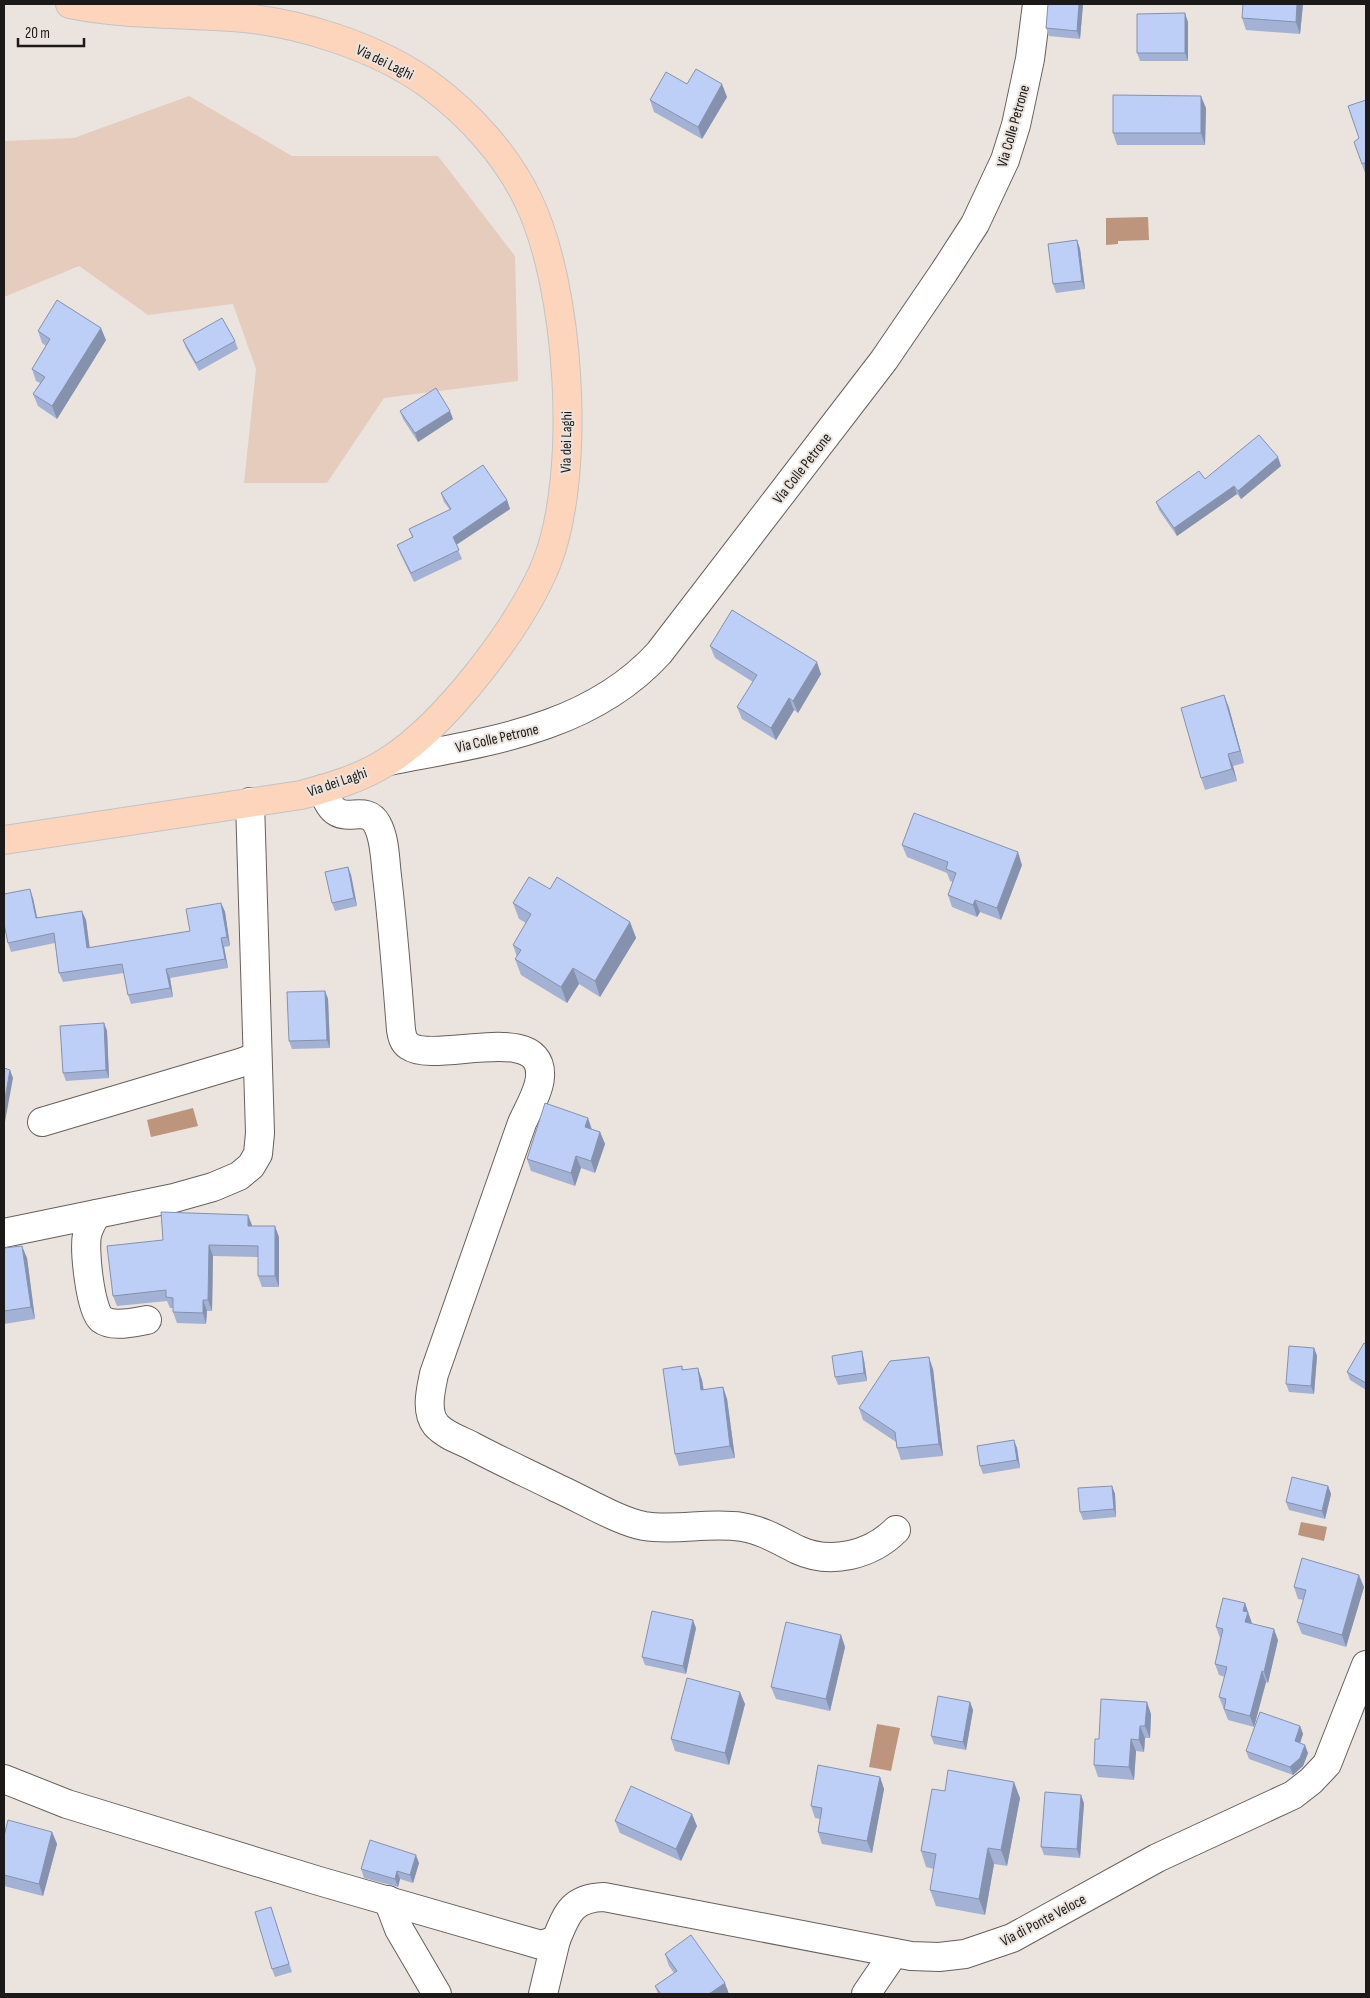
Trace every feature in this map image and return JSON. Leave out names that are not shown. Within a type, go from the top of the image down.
[{"type":"main road","name":"Via dei Laghi","points":[[4,840],[301,795],[358,776],[389,761],[417,740],[432,725],[502,641],[530,598],[553,546],[562,506],[567,464],[567,393],[562,334],[544,240],[535,215],[511,170],[478,130],[446,98],[392,61],[322,34],[275,22],[234,17],[120,12],[70,4]]},
{"type":"street","name":"Via Colle Petrone","points":[[389,761],[509,736],[562,719],[604,699],[640,672],[659,653],[884,360],[975,224],[1005,160],[1016,125],[1030,59],[1037,4]]},
{"type":"street","points":[[323,789],[329,806],[334,812],[342,815],[366,814],[372,816],[380,830],[388,886],[401,1030],[404,1041],[408,1046],[423,1051],[514,1047],[531,1054],[539,1068],[539,1083],[522,1123],[434,1374],[430,1405],[431,1414],[437,1425],[453,1437],[616,1516],[642,1526],[720,1525],[748,1528],[800,1550],[830,1556],[856,1554],[873,1548],[896,1530]]},
{"type":"street","points":[[4,1233],[205,1190],[239,1176],[250,1166],[258,1154],[260,1141],[250,802]]},
{"type":"street","points":[[42,1122],[240,1064],[257,1057]]},
{"type":"street","points":[[98,1214],[89,1228],[86,1243],[93,1300],[97,1314],[102,1319],[114,1323],[148,1320]]},
{"type":"street","name":"Via di Ponte Veloce","points":[[543,1994],[549,1948],[564,1921],[579,1902],[590,1898],[604,1897],[894,1954],[920,1957],[949,1957],[992,1946],[1019,1934],[1157,1858],[1293,1795],[1311,1782],[1327,1764],[1366,1665]]},
{"type":"street","points":[[4,1779],[54,1800],[319,1881],[549,1948]]},
{"type":"street","points":[[388,1900],[405,1940],[437,1994]]},
{"type":"street","points":[[866,1994],[894,1954]]},
{"type":"shaded area","points":[[189,96],[292,156],[438,156],[515,256],[518,381],[384,398],[327,483],[244,483],[256,369],[233,304],[148,315],[79,266],[4,297],[4,141],[74,138]]},
{"type":"shaded area","points":[[1148,217],[1149,240],[1118,241],[1118,244],[1106,245],[1106,218]]},
{"type":"shaded area","points":[[193,1108],[198,1126],[151,1137],[147,1120]]},
{"type":"shaded area","points":[[1301,1522],[1327,1527],[1324,1541],[1298,1535]]},
{"type":"shaded area","points":[[877,1724],[900,1728],[891,1771],[869,1767]]},
{"type":"building","points":[[1048,4],[1079,4],[1077,31],[1046,28]]},
{"type":"building","points":[[1243,4],[1297,4],[1296,22],[1242,18]]},
{"type":"building","points":[[1185,13],[1185,53],[1137,53],[1137,14]]},
{"type":"building","points":[[696,69],[722,84],[698,127],[650,100],[666,72],[687,84]]},
{"type":"building","points":[[1113,95],[1201,96],[1201,133],[1113,133]]},
{"type":"building","points":[[1366,100],[1366,162],[1362,164],[1354,142],[1359,138],[1348,106]]},
{"type":"building","points":[[1077,240],[1082,281],[1053,284],[1048,244]]},
{"type":"building","points":[[57,300],[101,328],[52,406],[33,394],[45,377],[32,369],[50,339],[38,331]]},
{"type":"building","points":[[222,318],[235,341],[196,363],[183,340]]},
{"type":"building","points":[[436,388],[450,411],[415,433],[400,411]]},
{"type":"building","points":[[1259,435],[1278,457],[1238,491],[1234,486],[1174,528],[1156,502],[1199,471],[1205,479]]},
{"type":"building","points":[[483,465],[507,500],[453,537],[459,550],[411,573],[397,545],[413,537],[409,529],[451,509],[441,493]]},
{"type":"building","points":[[732,610],[817,662],[793,701],[789,698],[771,728],[737,707],[757,675],[710,646]]},
{"type":"building","points":[[1224,695],[1240,751],[1228,754],[1232,769],[1201,778],[1181,708]]},
{"type":"building","points":[[914,813],[1018,852],[997,908],[975,900],[973,905],[948,895],[956,873],[946,869],[948,862],[902,845]]},
{"type":"building","points":[[348,867],[354,898],[332,903],[325,872]]},
{"type":"building","points":[[529,877],[550,889],[557,877],[630,922],[595,981],[573,968],[561,987],[515,959],[521,950],[513,945],[531,914],[513,903]]},
{"type":"building","points":[[30,889],[36,918],[82,911],[87,948],[190,931],[186,909],[221,903],[227,937],[221,938],[225,959],[166,969],[170,988],[128,995],[122,964],[59,973],[54,933],[8,943],[4,924],[4,894]]},
{"type":"building","points":[[325,991],[327,1040],[289,1041],[287,992]]},
{"type":"building","points":[[104,1023],[106,1070],[63,1073],[60,1026]]},
{"type":"building","points":[[4,1068],[10,1070],[4,1104]]},
{"type":"building","points":[[545,1103],[588,1118],[585,1127],[600,1132],[591,1161],[576,1156],[571,1173],[527,1159]]},
{"type":"building","points":[[161,1212],[248,1215],[248,1226],[275,1226],[275,1276],[258,1276],[258,1246],[209,1245],[208,1300],[203,1300],[203,1313],[173,1312],[173,1298],[166,1297],[166,1290],[113,1296],[107,1246],[163,1240]]},
{"type":"building","points":[[22,1246],[31,1307],[4,1311],[4,1248]]},
{"type":"building","points":[[1364,1343],[1366,1344],[1366,1383],[1347,1372]]},
{"type":"building","points":[[1289,1346],[1314,1348],[1311,1386],[1286,1384]]},
{"type":"building","points":[[862,1351],[864,1373],[835,1377],[832,1356]]},
{"type":"building","points":[[929,1357],[939,1444],[897,1448],[895,1432],[859,1408],[890,1361]]},
{"type":"building","points":[[682,1366],[682,1370],[698,1368],[701,1390],[723,1387],[730,1446],[675,1454],[663,1369]]},
{"type":"building","points":[[1014,1440],[1017,1460],[980,1466],[977,1446]]},
{"type":"building","points":[[1292,1477],[1328,1486],[1322,1511],[1286,1502]]},
{"type":"building","points":[[1112,1486],[1114,1509],[1080,1512],[1078,1488]]},
{"type":"building","points":[[1302,1558],[1359,1575],[1342,1635],[1297,1622],[1306,1590],[1294,1587]]},
{"type":"building","points":[[1223,1598],[1245,1603],[1243,1611],[1248,1612],[1245,1622],[1274,1629],[1264,1672],[1262,1671],[1250,1716],[1224,1709],[1226,1699],[1219,1697],[1227,1667],[1215,1664],[1223,1629],[1216,1627]]},
{"type":"building","points":[[652,1611],[693,1620],[683,1666],[642,1657]]},
{"type":"building","points":[[786,1622],[841,1635],[826,1699],[771,1687]]},
{"type":"building","points":[[687,1678],[740,1692],[725,1753],[671,1739]]},
{"type":"building","points":[[938,1696],[970,1702],[963,1742],[931,1736]]},
{"type":"building","points":[[1101,1699],[1147,1702],[1145,1726],[1140,1726],[1139,1740],[1131,1739],[1129,1767],[1094,1765],[1095,1739],[1099,1739]]},
{"type":"building","points":[[1260,1712],[1300,1726],[1295,1741],[1305,1745],[1300,1758],[1290,1767],[1246,1751]]},
{"type":"building","points":[[818,1765],[880,1777],[867,1841],[818,1832],[822,1808],[811,1806]]},
{"type":"building","points":[[948,1770],[1014,1782],[1001,1850],[988,1848],[979,1899],[930,1890],[936,1854],[921,1851],[932,1789],[945,1791]]},
{"type":"building","points":[[631,1786],[692,1814],[676,1849],[615,1821]]},
{"type":"building","points":[[1045,1792],[1081,1795],[1077,1849],[1041,1847]]},
{"type":"building","points":[[8,1820],[52,1832],[39,1884],[4,1875],[4,1836]]},
{"type":"building","points":[[370,1840],[416,1855],[410,1875],[397,1871],[395,1879],[361,1869]]},
{"type":"building","points":[[271,1907],[289,1964],[272,1969],[255,1912]]},
{"type":"building","points":[[691,1935],[725,1983],[709,1994],[661,1994],[655,1986],[677,1971],[665,1954]]}]
